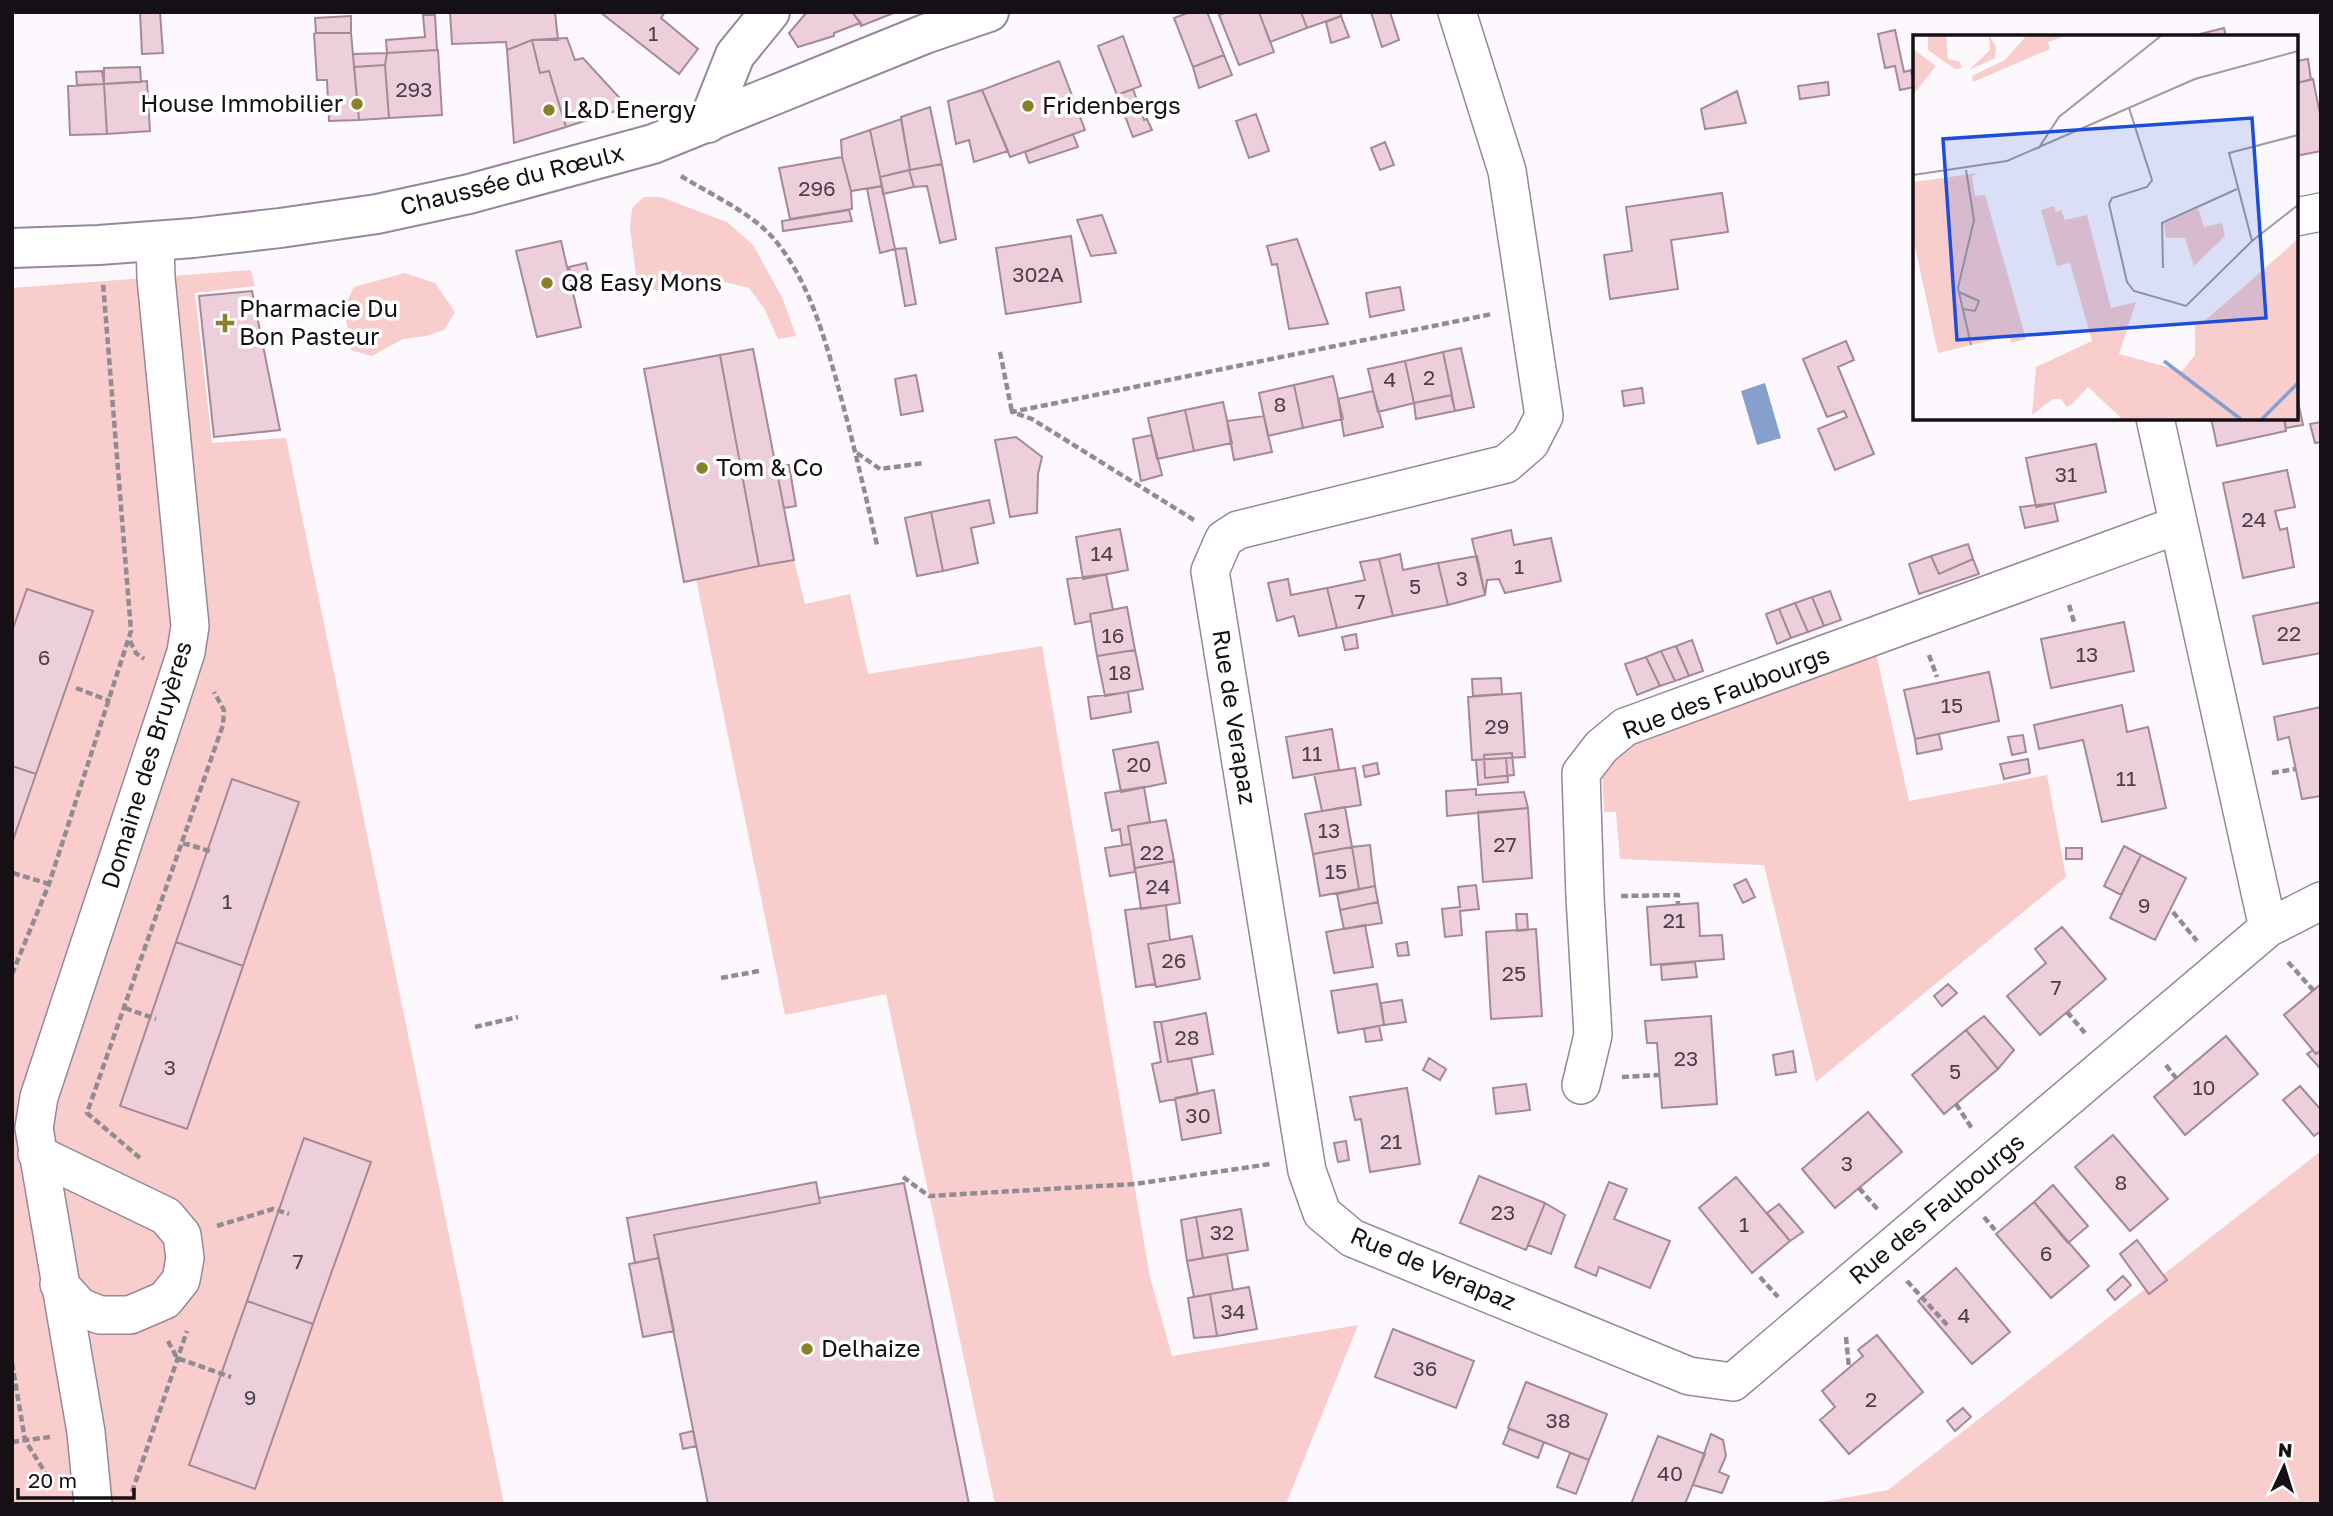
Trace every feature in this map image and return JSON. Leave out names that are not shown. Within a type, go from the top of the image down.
[{"type":"main road","points":[[708,122],[735,55],[770,12]]},
{"type":"main road","name":"Chaussée du Rœulx","points":[[12,248],[155,241],[304,226],[377,214],[469,194],[653,144],[876,53],[989,12]]},
{"type":"street","points":[[1224,539],[1238,530],[1506,464],[1530,443],[1544,416],[1507,171],[1457,12]]},
{"type":"street","points":[[2298,217],[2321,212]]},
{"type":"street","name":"Domaine des Bruyères","points":[[93,1504],[86,1432],[34,1128],[39,1097],[186,652],[190,626],[156,278],[155,241]]},
{"type":"street","points":[[2155,420],[2268,928]]},
{"type":"street","name":"Rue des Faubourgs","points":[[1581,1085],[1593,1035],[1581,773],[1601,747],[1625,727],[2178,525]]},
{"type":"street","name":"Rue de Verapaz","points":[[1224,539],[1210,571],[1307,1171],[1322,1213],[1352,1238],[1689,1376],[1733,1382]]},
{"type":"street","name":"Rue des Faubourgs","points":[[1733,1382],[2268,928],[2321,901]]},
{"type":"street","points":[[37,1154],[166,1216],[182,1235],[185,1258],[181,1280],[165,1300],[130,1315],[100,1315],[80,1307],[59,1284]]},
{"type":"path","points":[[653,144],[679,174],[744,214],[773,238],[794,269],[813,308],[830,357],[856,452],[877,545]]},
{"type":"path","points":[[12,974],[49,884],[131,631],[99,245]]},
{"type":"path","points":[[1012,412],[1527,307]]},
{"type":"path","points":[[1000,352],[1012,412]]},
{"type":"path","points":[[1012,412],[1031,419],[1224,539]]},
{"type":"path","points":[[856,452],[880,469],[924,463]]},
{"type":"path","points":[[147,1165],[87,1113],[223,725],[224,710],[212,688],[178,672]]},
{"type":"path","points":[[76,688],[110,701]]},
{"type":"path","points":[[183,843],[213,852]]},
{"type":"path","points":[[13,873],[49,884]]},
{"type":"path","points":[[1585,897],[1678,895],[1678,905]]},
{"type":"path","points":[[721,978],[759,971]]},
{"type":"path","points":[[125,1008],[156,1019]]},
{"type":"path","points":[[475,1027],[518,1017]]},
{"type":"path","points":[[903,1177],[929,1196],[1135,1184],[1305,1159]]},
{"type":"path","points":[[182,1235],[273,1209],[289,1214]]},
{"type":"path","points":[[1883,1255],[1949,1327]]},
{"type":"path","points":[[150,1306],[177,1358],[231,1377]]},
{"type":"path","points":[[128,1504],[190,1322]]},
{"type":"path","points":[[12,1363],[25,1440],[58,1493]]},
{"type":"shaded area","points":[[644,197],[661,197],[727,222],[753,245],[783,299],[796,336],[778,339],[764,308],[749,288],[710,278],[671,290],[647,290],[636,275],[630,228],[632,208]]},
{"type":"shaded area","points":[[251,270],[255,286],[195,293],[212,443],[286,438],[504,1504],[12,1504],[12,288]]},
{"type":"shaded area","points":[[405,273],[435,283],[455,312],[444,330],[403,339],[372,356],[351,350],[344,307],[354,287]]},
{"type":"shaded area","points":[[794,560],[805,604],[850,594],[868,674],[1042,646],[1150,1277],[1172,1356],[1358,1325],[1286,1504],[995,1504],[886,994],[785,1015],[696,579]]},
{"type":"shaded area","points":[[1876,653],[1909,801],[2047,775],[2066,877],[1816,1082],[1764,865],[1620,859],[1616,812],[1604,812],[1602,771],[1632,740]]},
{"type":"shaded area","points":[[2321,1151],[2321,1504],[1812,1504],[1888,1490]]},
{"type":"water","points":[[1765,383],[1781,438],[1757,445],[1741,391]]},
{"type":"building","points":[[140,12],[160,12],[163,53],[142,54]]},
{"type":"building","points":[[450,12],[555,12],[558,40],[532,40],[507,50],[506,42],[452,44]]},
{"type":"building","points":[[600,12],[665,12],[661,18],[698,49],[679,74]]},
{"type":"building","points":[[807,12],[852,12],[860,23],[834,33],[834,36],[798,47],[789,33]]},
{"type":"building","points":[[852,12],[896,12],[861,26]]},
{"type":"building","points":[[1190,12],[1207,12],[1224,55],[1193,67],[1174,18]]},
{"type":"building","points":[[1227,12],[1259,12],[1274,52],[1239,65],[1219,15]]},
{"type":"building","points":[[1259,12],[1301,12],[1307,28],[1270,42]]},
{"type":"building","points":[[1301,12],[1340,12],[1341,16],[1307,28]]},
{"type":"building","points":[[1371,12],[1390,12],[1399,40],[1382,47]]},
{"type":"building","points":[[423,15],[435,15],[437,50],[387,53],[386,40],[425,37]]},
{"type":"building","points":[[351,16],[351,33],[316,33],[315,18]]},
{"type":"building","points":[[1341,16],[1349,37],[1331,43],[1326,22]]},
{"type":"building","points":[[2224,28],[2226,35],[2200,35]]},
{"type":"building","points":[[1895,30],[1904,72],[1911,70],[1913,87],[1900,90],[1895,66],[1885,68],[1878,34]]},
{"type":"building","points":[[316,33],[351,33],[359,120],[329,121],[327,80],[317,80]]},
{"type":"building","points":[[1123,36],[1141,86],[1117,95],[1098,46]]},
{"type":"building","points":[[567,38],[575,60],[583,58],[628,107],[566,127],[549,71],[540,73],[532,40]]},
{"type":"building","points":[[532,40],[540,73],[549,71],[566,127],[514,143],[507,50]]},
{"type":"building","points":[[438,50],[442,115],[389,118],[385,65],[387,53]]},
{"type":"building","points":[[387,53],[385,65],[354,67],[353,54]]},
{"type":"building","points":[[1224,55],[1232,75],[1199,88],[1193,67]]},
{"type":"building","points":[[2308,59],[2311,80],[2298,83],[2298,61]]},
{"type":"building","points":[[1059,61],[1085,130],[1010,157],[982,90]]},
{"type":"building","points":[[385,65],[389,118],[359,120],[354,67]]},
{"type":"building","points":[[140,67],[141,82],[104,84],[104,68]]},
{"type":"building","points":[[102,71],[104,84],[77,85],[76,72]]},
{"type":"building","points":[[2313,79],[2321,119],[2321,151],[2298,156],[2298,83]]},
{"type":"building","points":[[147,81],[150,131],[107,134],[104,84]]},
{"type":"building","points":[[1828,82],[1829,95],[1800,99],[1798,86]]},
{"type":"building","points":[[104,84],[107,134],[70,135],[68,86]]},
{"type":"building","points":[[1133,89],[1144,120],[1147,119],[1152,130],[1133,137],[1117,95]]},
{"type":"building","points":[[982,90],[1008,151],[974,162],[969,140],[956,144],[948,101]]},
{"type":"building","points":[[1737,91],[1746,123],[1705,129],[1701,109]]},
{"type":"building","points":[[930,107],[942,164],[910,170],[901,117]]},
{"type":"building","points":[[1256,114],[1269,151],[1249,158],[1236,121]]},
{"type":"building","points":[[901,119],[910,170],[880,177],[870,130]]},
{"type":"building","points":[[870,130],[882,186],[851,191],[842,157],[841,140]]},
{"type":"building","points":[[1073,134],[1078,147],[1029,163],[1025,152]]},
{"type":"building","points":[[1385,142],[1394,165],[1380,170],[1371,148]]},
{"type":"building","points":[[842,157],[851,191],[852,209],[790,219],[779,168]]},
{"type":"building","points":[[942,164],[956,239],[940,243],[927,186],[914,187],[909,170]]},
{"type":"building","points":[[909,170],[914,187],[883,194],[880,177]]},
{"type":"building","points":[[882,186],[895,249],[880,253],[867,189]]},
{"type":"building","points":[[1722,193],[1728,232],[1671,240],[1678,289],[1610,299],[1604,255],[1632,251],[1626,207]]},
{"type":"building","points":[[849,210],[852,221],[783,231],[782,221]]},
{"type":"building","points":[[1102,215],[1116,253],[1091,256],[1077,220]]},
{"type":"building","points":[[1071,236],[1081,302],[1006,314],[996,248]]},
{"type":"building","points":[[1297,239],[1328,324],[1289,329],[1277,264],[1272,265],[1267,246]]},
{"type":"building","points":[[561,241],[581,327],[537,337],[516,251]]},
{"type":"building","points":[[906,248],[916,304],[905,306],[895,249]]},
{"type":"building","points":[[586,263],[590,280],[574,284],[569,267]]},
{"type":"building","points":[[1400,287],[1404,310],[1370,317],[1366,293]]},
{"type":"building","points":[[252,291],[280,430],[214,437],[199,296]]},
{"type":"building","points":[[1846,341],[1854,360],[1838,367],[1874,454],[1835,470],[1818,429],[1847,417],[1844,411],[1827,417],[1803,359]]},
{"type":"building","points":[[1461,348],[1474,407],[1455,411],[1443,352]]},
{"type":"building","points":[[753,349],[794,560],[759,566],[720,355]]},
{"type":"building","points":[[1443,352],[1452,395],[1414,403],[1405,361]]},
{"type":"building","name":"Tom & Co","points":[[720,355],[759,566],[684,582],[644,369]]},
{"type":"building","points":[[1405,361],[1414,403],[1378,412],[1368,369]]},
{"type":"building","points":[[916,375],[923,411],[901,415],[895,379]]},
{"type":"building","points":[[1333,376],[1343,419],[1303,428],[1294,385]]},
{"type":"building","points":[[1294,385],[1303,428],[1268,436],[1259,393]]},
{"type":"building","points":[[1642,388],[1644,403],[1624,406],[1622,391]]},
{"type":"building","points":[[1373,391],[1383,427],[1344,436],[1338,399]]},
{"type":"building","points":[[1451,395],[1455,411],[1416,419],[1414,403]]},
{"type":"building","points":[[2298,401],[2303,425],[2286,428],[2284,420],[2298,420]]},
{"type":"building","points":[[1223,402],[1232,443],[1194,451],[1185,410]]},
{"type":"building","points":[[1185,410],[1194,451],[1157,459],[1148,418]]},
{"type":"building","points":[[1264,416],[1272,452],[1234,460],[1227,421]]},
{"type":"building","points":[[2211,420],[2284,420],[2286,431],[2217,446]]},
{"type":"building","points":[[2321,422],[2321,442],[2315,443],[2310,424]]},
{"type":"building","points":[[1152,435],[1162,475],[1141,481],[1133,439]]},
{"type":"building","points":[[1016,437],[1042,457],[1038,474],[1037,513],[1010,517],[995,440]]},
{"type":"building","points":[[2096,444],[2106,492],[2036,507],[2026,458]]},
{"type":"building","points":[[789,465],[796,506],[784,508],[776,467]]},
{"type":"building","points":[[2287,470],[2295,507],[2275,511],[2280,530],[2287,528],[2294,567],[2243,578],[2223,483]]},
{"type":"building","points":[[989,500],[994,523],[971,528],[978,563],[943,571],[931,512]]},
{"type":"building","points":[[2054,503],[2058,521],[2025,528],[2020,507]]},
{"type":"building","points":[[931,512],[943,571],[917,576],[905,518]]},
{"type":"building","points":[[1120,529],[1128,570],[1083,579],[1076,537]]},
{"type":"building","points":[[1511,530],[1514,545],[1551,538],[1561,581],[1505,593],[1499,579],[1487,580],[1485,595],[1472,539]]},
{"type":"building","points":[[1968,544],[1973,559],[1939,574],[1931,556]]},
{"type":"building","points":[[1400,554],[1403,570],[1438,563],[1448,605],[1393,616],[1379,559]]},
{"type":"building","points":[[1477,556],[1485,595],[1448,605],[1438,563]]},
{"type":"building","points":[[1931,556],[1939,574],[1973,559],[1979,574],[1919,594],[1909,564]]},
{"type":"building","points":[[1379,559],[1393,616],[1337,628],[1327,588],[1365,580],[1360,562]]},
{"type":"building","points":[[1106,574],[1113,610],[1090,614],[1091,621],[1075,624],[1067,579]]},
{"type":"building","points":[[1288,579],[1291,595],[1327,588],[1337,628],[1299,636],[1294,616],[1277,621],[1268,583]]},
{"type":"building","points":[[27,589],[93,611],[36,774],[12,766],[12,631]]},
{"type":"building","points":[[1830,591],[1841,620],[1824,626],[1812,597]]},
{"type":"building","points":[[1812,597],[1824,626],[1808,632],[1795,603]]},
{"type":"building","points":[[2321,602],[2321,653],[2263,664],[2253,616]]},
{"type":"building","points":[[1795,603],[1808,632],[1791,638],[1779,609]]},
{"type":"building","points":[[1127,607],[1135,650],[1097,656],[1090,614]]},
{"type":"building","points":[[1779,609],[1791,638],[1777,644],[1766,614]]},
{"type":"building","points":[[2124,622],[2134,671],[2051,688],[2041,639]]},
{"type":"building","points":[[1356,634],[1358,648],[1345,650],[1342,637]]},
{"type":"building","points":[[1692,640],[1703,671],[1689,676],[1676,646]]},
{"type":"building","points":[[1676,646],[1689,676],[1675,681],[1661,651]]},
{"type":"building","points":[[1135,650],[1143,689],[1105,696],[1097,656]]},
{"type":"building","points":[[1661,651],[1675,681],[1660,686],[1646,657]]},
{"type":"building","points":[[1646,657],[1660,686],[1637,695],[1625,664]]},
{"type":"building","points":[[1989,672],[1999,721],[1915,739],[1904,690]]},
{"type":"building","points":[[1501,678],[1502,694],[1473,696],[1472,679]]},
{"type":"building","points":[[1128,692],[1131,712],[1091,719],[1088,697]]},
{"type":"building","points":[[1521,693],[1525,757],[1472,760],[1468,697]]},
{"type":"building","points":[[2122,705],[2127,732],[2148,727],[2166,808],[2102,822],[2083,740],[2039,749],[2034,725]]},
{"type":"building","points":[[2321,707],[2321,796],[2302,799],[2289,737],[2278,740],[2274,717]]},
{"type":"building","points":[[1332,729],[1339,770],[1293,778],[1286,737]]},
{"type":"building","points":[[1939,734],[1942,749],[1917,754],[1915,739]]},
{"type":"building","points":[[2023,735],[2026,752],[2012,755],[2008,737]]},
{"type":"building","points":[[1158,742],[1166,783],[1121,792],[1113,750]]},
{"type":"building","points":[[1512,753],[1514,775],[1485,778],[1484,755]]},
{"type":"building","points":[[1506,758],[1508,782],[1478,785],[1476,760]]},
{"type":"building","points":[[2028,759],[2030,773],[2004,779],[2000,764]]},
{"type":"building","points":[[1377,763],[1379,774],[1365,777],[1363,766]]},
{"type":"building","points":[[12,766],[36,774],[12,843]]},
{"type":"building","points":[[1355,768],[1361,805],[1322,811],[1314,774]]},
{"type":"building","points":[[232,779],[299,802],[243,966],[176,942]]},
{"type":"building","points":[[1144,787],[1150,822],[1128,826],[1131,844],[1122,845],[1120,829],[1112,831],[1105,793]]},
{"type":"building","points":[[1476,789],[1476,795],[1524,792],[1528,808],[1447,816],[1446,791]]},
{"type":"building","points":[[1345,807],[1352,847],[1313,854],[1305,814]]},
{"type":"building","points":[[1528,808],[1532,878],[1483,882],[1478,812]]},
{"type":"building","points":[[1166,820],[1174,861],[1135,868],[1128,826]]},
{"type":"building","points":[[1131,844],[1135,872],[1110,876],[1105,848]]},
{"type":"building","points":[[1370,845],[1375,886],[1359,889],[1352,847]]},
{"type":"building","points":[[2124,846],[2141,855],[2121,895],[2104,886]]},
{"type":"building","points":[[1352,847],[1359,889],[1320,896],[1313,854]]},
{"type":"building","points":[[2066,848],[2082,848],[2082,859],[2066,859]]},
{"type":"building","points":[[2141,855],[2186,878],[2155,940],[2110,918]]},
{"type":"building","points":[[1174,861],[1180,903],[1141,909],[1135,868]]},
{"type":"building","points":[[1746,879],[1755,897],[1743,903],[1734,885]]},
{"type":"building","points":[[1476,885],[1479,909],[1460,911],[1462,935],[1445,937],[1442,909],[1460,907],[1458,887]]},
{"type":"building","points":[[1375,886],[1378,902],[1340,910],[1337,894]]},
{"type":"building","points":[[1378,902],[1382,923],[1344,929],[1340,910]]},
{"type":"building","points":[[1698,903],[1700,936],[1722,935],[1724,959],[1651,965],[1647,907]]},
{"type":"building","points":[[1166,905],[1170,940],[1148,944],[1155,984],[1136,987],[1125,910]]},
{"type":"building","points":[[1516,914],[1527,914],[1528,930],[1517,931]]},
{"type":"building","points":[[1365,925],[1373,967],[1334,973],[1326,932]]},
{"type":"building","points":[[2062,927],[2106,979],[2040,1035],[2007,996],[2046,963],[2035,949]]},
{"type":"building","points":[[1536,929],[1542,1016],[1491,1019],[1486,932]]},
{"type":"building","points":[[1192,936],[1200,979],[1156,987],[1148,944]]},
{"type":"building","points":[[176,942],[243,966],[187,1129],[120,1106]]},
{"type":"building","points":[[1407,942],[1409,955],[1398,956],[1396,944]]},
{"type":"building","points":[[1695,962],[1697,977],[1662,980],[1661,965]]},
{"type":"building","points":[[1377,984],[1384,1025],[1338,1033],[1331,991]]},
{"type":"building","points":[[1948,984],[1957,993],[1942,1006],[1934,996]]},
{"type":"building","points":[[2321,984],[2321,1050],[2316,1054],[2284,1015]]},
{"type":"building","points":[[1402,1000],[1406,1022],[1384,1025],[1381,1003]]},
{"type":"building","points":[[1206,1013],[1213,1054],[1168,1062],[1161,1022]]},
{"type":"building","points":[[1711,1016],[1717,1104],[1662,1108],[1657,1043],[1647,1043],[1645,1021]]},
{"type":"building","points":[[1984,1016],[2014,1050],[1998,1069],[1966,1030]]},
{"type":"building","points":[[1154,1022],[1161,1022],[1168,1062],[1191,1058],[1198,1094],[1160,1102],[1152,1064],[1161,1062]]},
{"type":"building","points":[[1379,1026],[1382,1040],[1366,1042],[1364,1029]]},
{"type":"building","points":[[1966,1030],[1998,1069],[1944,1114],[1912,1075]]},
{"type":"building","points":[[2226,1036],[2258,1074],[2185,1135],[2154,1097]]},
{"type":"building","points":[[2313,1050],[2316,1054],[2321,1051],[2320,1068],[2307,1054]]},
{"type":"building","points":[[1793,1051],[1796,1072],[1776,1075],[1773,1055]]},
{"type":"building","points":[[1429,1058],[1446,1069],[1440,1080],[1423,1070]]},
{"type":"building","points":[[1526,1084],[1530,1110],[1496,1114],[1493,1088]]},
{"type":"building","points":[[2300,1086],[2321,1110],[2321,1131],[2314,1136],[2283,1100]]},
{"type":"building","points":[[1407,1088],[1420,1164],[1370,1172],[1361,1119],[1355,1120],[1350,1097]]},
{"type":"building","points":[[1214,1090],[1221,1133],[1182,1140],[1175,1098]]},
{"type":"building","points":[[1868,1112],[1902,1152],[1835,1208],[1802,1169]]},
{"type":"building","points":[[2113,1135],[2168,1199],[2130,1231],[2075,1167]]},
{"type":"building","points":[[304,1138],[371,1162],[313,1324],[247,1301]]},
{"type":"building","points":[[1346,1141],[1349,1160],[1338,1162],[1334,1143]]},
{"type":"building","points":[[1479,1176],[1545,1203],[1526,1250],[1460,1223]]},
{"type":"building","points":[[1736,1177],[1790,1241],[1752,1273],[1699,1208]]},
{"type":"building","points":[[816,1182],[820,1203],[654,1235],[659,1258],[635,1263],[627,1218]]},
{"type":"building","points":[[1609,1182],[1627,1189],[1614,1219],[1670,1241],[1650,1288],[1599,1267],[1596,1276],[1575,1267]]},
{"type":"building","name":"Delhaize","points":[[904,1183],[969,1504],[708,1504],[654,1235],[820,1203],[819,1198]]},
{"type":"building","points":[[2053,1185],[2088,1226],[2068,1243],[2034,1202]]},
{"type":"building","points":[[2034,1202],[2089,1266],[2051,1298],[1996,1234]]},
{"type":"building","points":[[1545,1203],[1565,1215],[1551,1254],[1528,1245]]},
{"type":"building","points":[[1779,1204],[1803,1232],[1790,1241],[1767,1213]]},
{"type":"building","points":[[1241,1209],[1248,1250],[1203,1258],[1196,1217]]},
{"type":"building","points":[[1196,1217],[1203,1258],[1187,1261],[1181,1220]]},
{"type":"building","points":[[2137,1240],[2167,1280],[2149,1294],[2120,1254]]},
{"type":"building","points":[[1227,1254],[1233,1290],[1194,1297],[1187,1261]]},
{"type":"building","points":[[659,1258],[674,1331],[643,1337],[629,1264]]},
{"type":"building","points":[[1956,1268],[2010,1332],[1972,1364],[1918,1301]]},
{"type":"building","points":[[2123,1276],[2131,1285],[2115,1300],[2107,1290]]},
{"type":"building","points":[[1249,1287],[1257,1329],[1217,1336],[1210,1294]]},
{"type":"building","points":[[1210,1294],[1217,1336],[1194,1338],[1188,1298]]},
{"type":"building","points":[[247,1301],[313,1324],[255,1489],[189,1465]]},
{"type":"building","points":[[1393,1329],[1474,1361],[1456,1408],[1375,1377]]},
{"type":"building","points":[[1877,1335],[1923,1392],[1849,1454],[1820,1420],[1835,1407],[1822,1391],[1863,1356],[1858,1350]]},
{"type":"building","points":[[1526,1382],[1607,1414],[1589,1460],[1508,1428]]},
{"type":"building","points":[[1963,1408],[1971,1417],[1955,1431],[1947,1421]]},
{"type":"building","points":[[1509,1429],[1544,1442],[1538,1458],[1503,1444]]},
{"type":"building","points":[[693,1431],[696,1446],[683,1449],[680,1434]]},
{"type":"building","points":[[1711,1434],[1723,1440],[1726,1456],[1719,1472],[1729,1476],[1722,1493],[1693,1485]]},
{"type":"building","points":[[1658,1436],[1705,1454],[1685,1504],[1631,1504]]},
{"type":"building","points":[[1570,1453],[1589,1460],[1576,1494],[1557,1487]]},
{"type":"place","name":"House Immobilier","points":[[357,104]]},
{"type":"place","name":"Fridenbergs","points":[[1028,106]]},
{"type":"place","name":"L&D Energy","points":[[549,110]]},
{"type":"place","name":"Q8 Easy Mons","points":[[547,283]]},
{"type":"place","name":"Pharmacie Du Bon Pasteur","points":[[225,323]]},
{"type":"place","name":"Tom & Co","points":[[702,468]]},
{"type":"place","name":"Delhaize","points":[[807,1349]]}]
